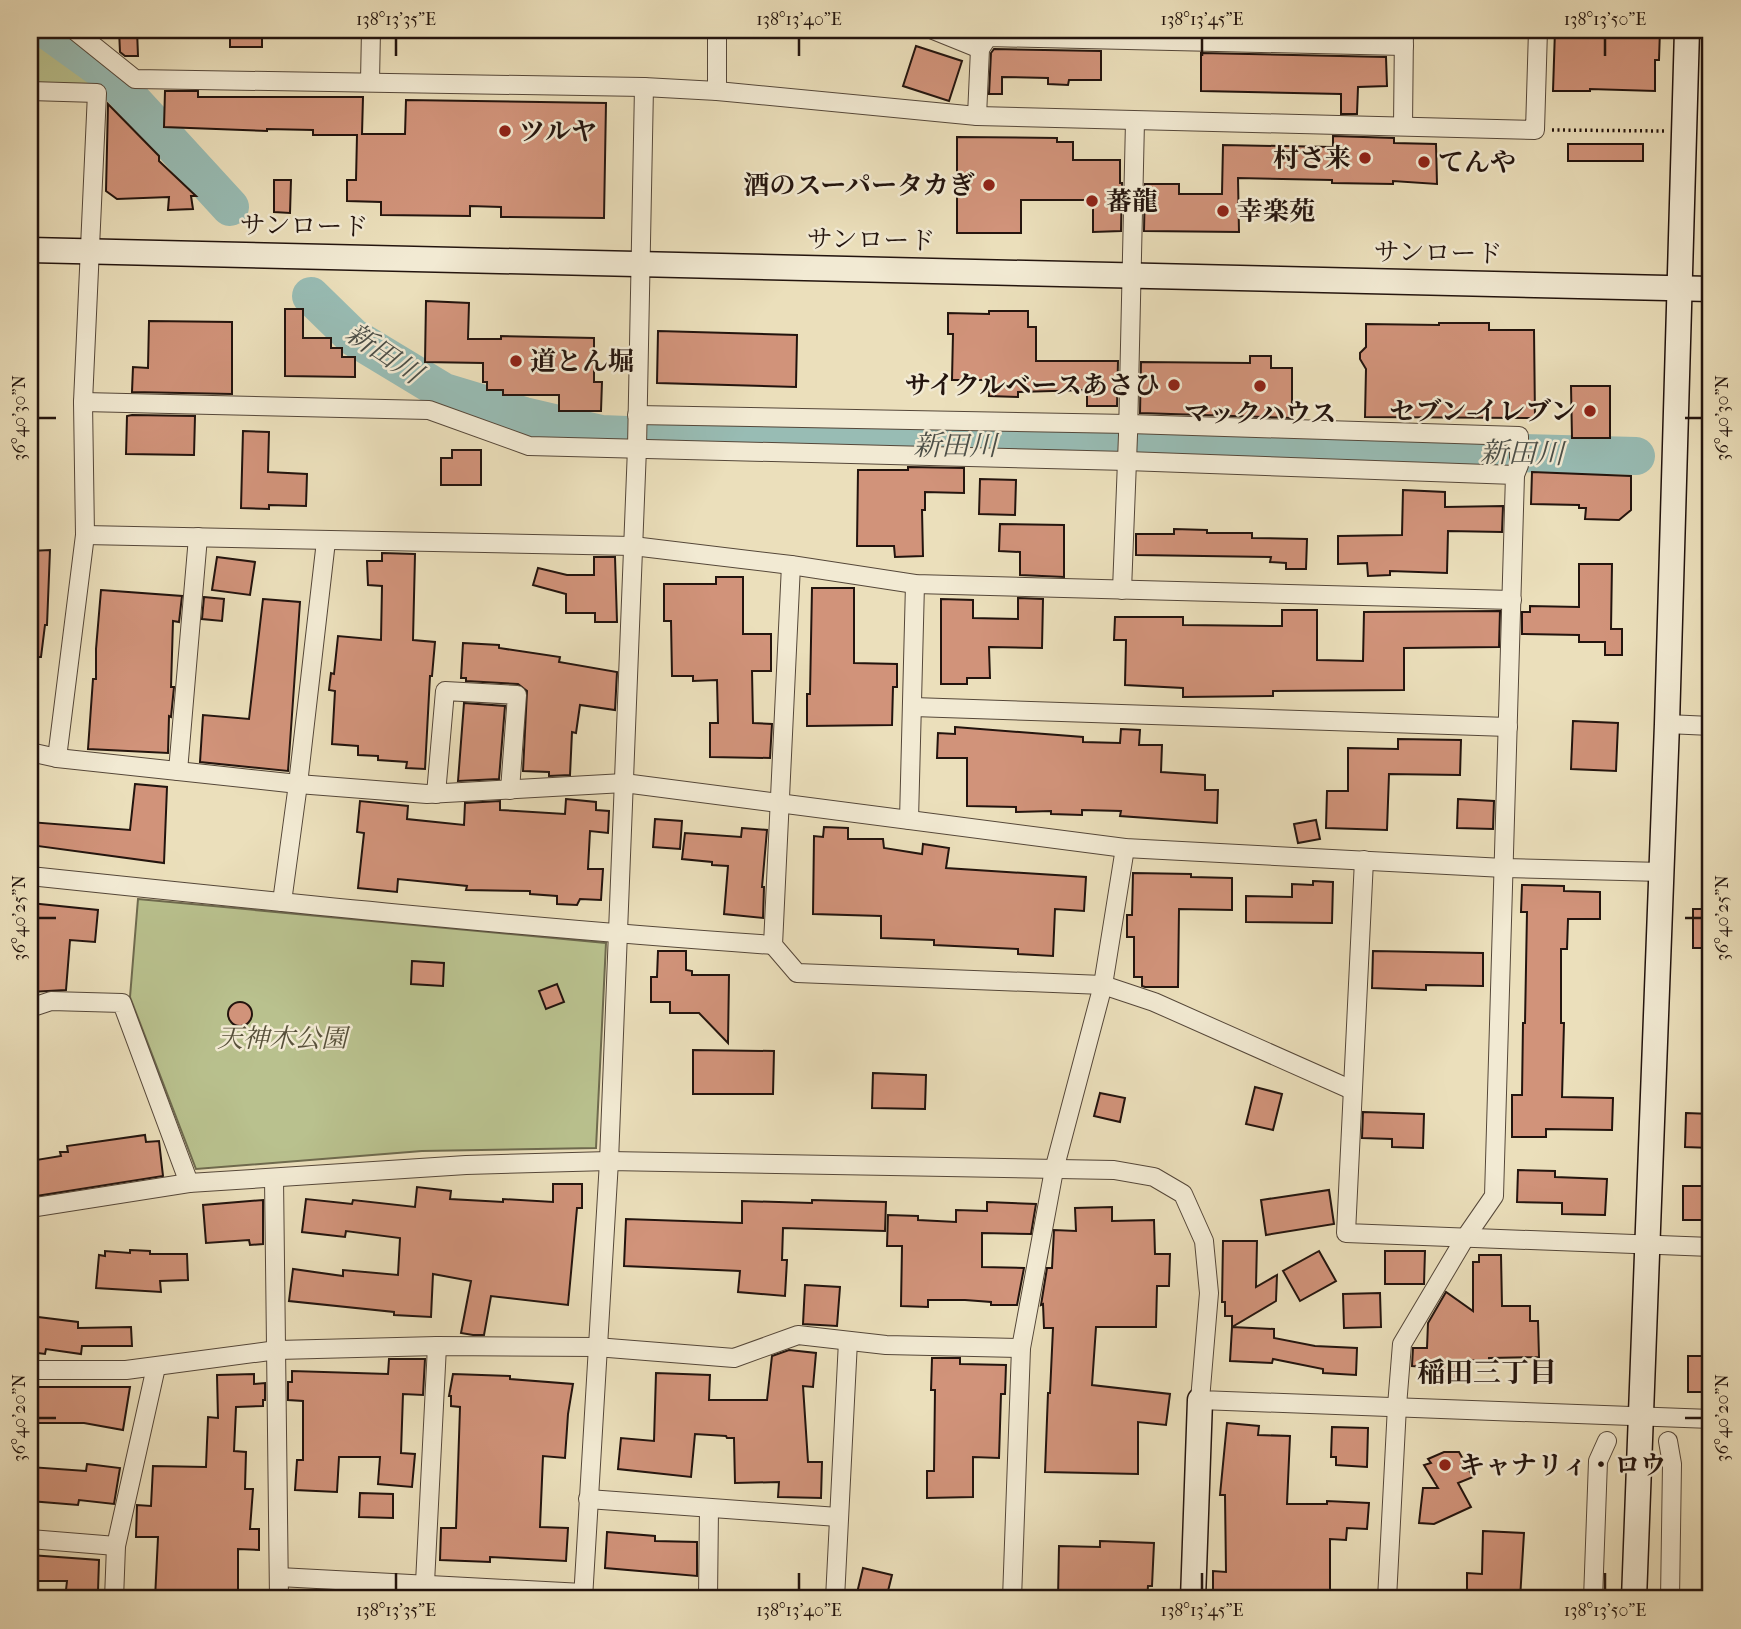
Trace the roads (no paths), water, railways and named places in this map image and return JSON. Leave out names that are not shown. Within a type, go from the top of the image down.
[{"type":"street","points":[[74,30],[135,79],[644,87],[717,91],[977,116],[1535,130],[1538,30]]},
{"type":"street","points":[[370,81],[371,30]]},
{"type":"street","points":[[717,30],[717,91]]},
{"type":"street","points":[[933,30],[980,49]]},
{"type":"street","points":[[1634,1599],[1667,724],[1687,30]]},
{"type":"street","points":[[977,116],[980,49],[988,37],[1404,38],[1403,126]]},
{"type":"street","points":[[279,1577],[425,1583],[583,1596],[609,1161],[619,934],[642,264],[644,87]]},
{"type":"street","points":[[30,92],[97,93],[92,251],[83,401],[85,535],[57,758]]},
{"type":"street","points":[[1122,590],[1135,121]]},
{"type":"street","name":"サンロード","points":[[30,250],[1711,289]]},
{"type":"street","points":[[83,401],[429,410],[529,446],[637,432],[1128,443],[1519,436],[1511,600],[1494,1196],[1465,1238],[1402,1344],[1387,1599]]},
{"type":"street","points":[[637,432],[1128,443],[1517,470]]},
{"type":"street","points":[[85,535],[633,546],[791,565],[915,584],[1511,600]]},
{"type":"street","points":[[178,771],[198,537]]},
{"type":"street","points":[[282,902],[326,541]]},
{"type":"street","points":[[791,565],[773,945],[797,973],[1103,985],[1154,1002],[1352,1090]]},
{"type":"street","points":[[909,820],[915,584]]},
{"type":"street","points":[[436,794],[445,691],[517,695],[510,790]]},
{"type":"street","points":[[913,707],[1508,727]]},
{"type":"street","points":[[1667,724],[1711,726]]},
{"type":"street","points":[[30,752],[57,758],[298,784],[436,794],[624,783],[1125,848],[1662,872]]},
{"type":"street","points":[[1012,1599],[1021,1348],[1054,1170],[1103,985],[1125,848]]},
{"type":"street","points":[[1364,860],[1346,1233],[1711,1247]]},
{"type":"street","points":[[30,876],[619,934],[773,945]]},
{"type":"street","points":[[30,1007],[51,1001],[122,1003],[189,1183]]},
{"type":"street","points":[[30,1208],[189,1183],[466,1165],[609,1161],[1114,1170],[1154,1177],[1183,1194],[1204,1241],[1209,1293],[1200,1400],[1194,1599]]},
{"type":"street","points":[[274,1178],[279,1599]]},
{"type":"street","points":[[30,1370],[126,1370],[277,1350],[437,1346],[596,1347],[734,1358],[798,1335],[886,1345],[1021,1348]]},
{"type":"street","points":[[835,1599],[848,1342]]},
{"type":"street","points":[[425,1583],[437,1346]]},
{"type":"street","points":[[114,1599],[116,1546],[156,1367]]},
{"type":"street","points":[[1200,1400],[1711,1419]]},
{"type":"street","points":[[1668,1440],[1672,1464],[1670,1599]]},
{"type":"street","points":[[1593,1599],[1598,1461],[1607,1441]]},
{"type":"street","points":[[588,1499],[838,1517]]},
{"type":"street","points":[[708,1599],[709,1508]]},
{"type":"street","points":[[30,1539],[116,1546]]},
{"type":"waterway","name":"新田川","points":[[47,30],[108,74],[230,207]]},
{"type":"waterway","name":"新田川","points":[[311,296],[353,337],[444,392],[524,416],[601,434],[942,447],[1129,443],[1636,456]]},
{"type":"place","name":"ツルヤ","points":[[505,131]]},
{"type":"place","name":"村さ来","points":[[1365,158]]},
{"type":"place","name":"てんや","points":[[1424,162]]},
{"type":"place","name":"酒のスーパータカぎ","points":[[989,185]]},
{"type":"place","name":"蕃龍","points":[[1092,201]]},
{"type":"place","name":"幸楽苑","points":[[1223,211]]},
{"type":"place","name":"道とん堀","points":[[516,361]]},
{"type":"place","name":"サイクルベースあさひ","points":[[1174,385]]},
{"type":"place","name":"マックハウス","points":[[1260,386]]},
{"type":"place","name":"セブン-イレブン","points":[[1590,411]]},
{"type":"place","name":"キャナリィ・ロウ","points":[[1445,1465]]},
{"type":"district","name":"稲田三丁目","points":[[1487,1372]]},
{"type":"park label","name":"天神木公園","points":[[282,1038]]}]
